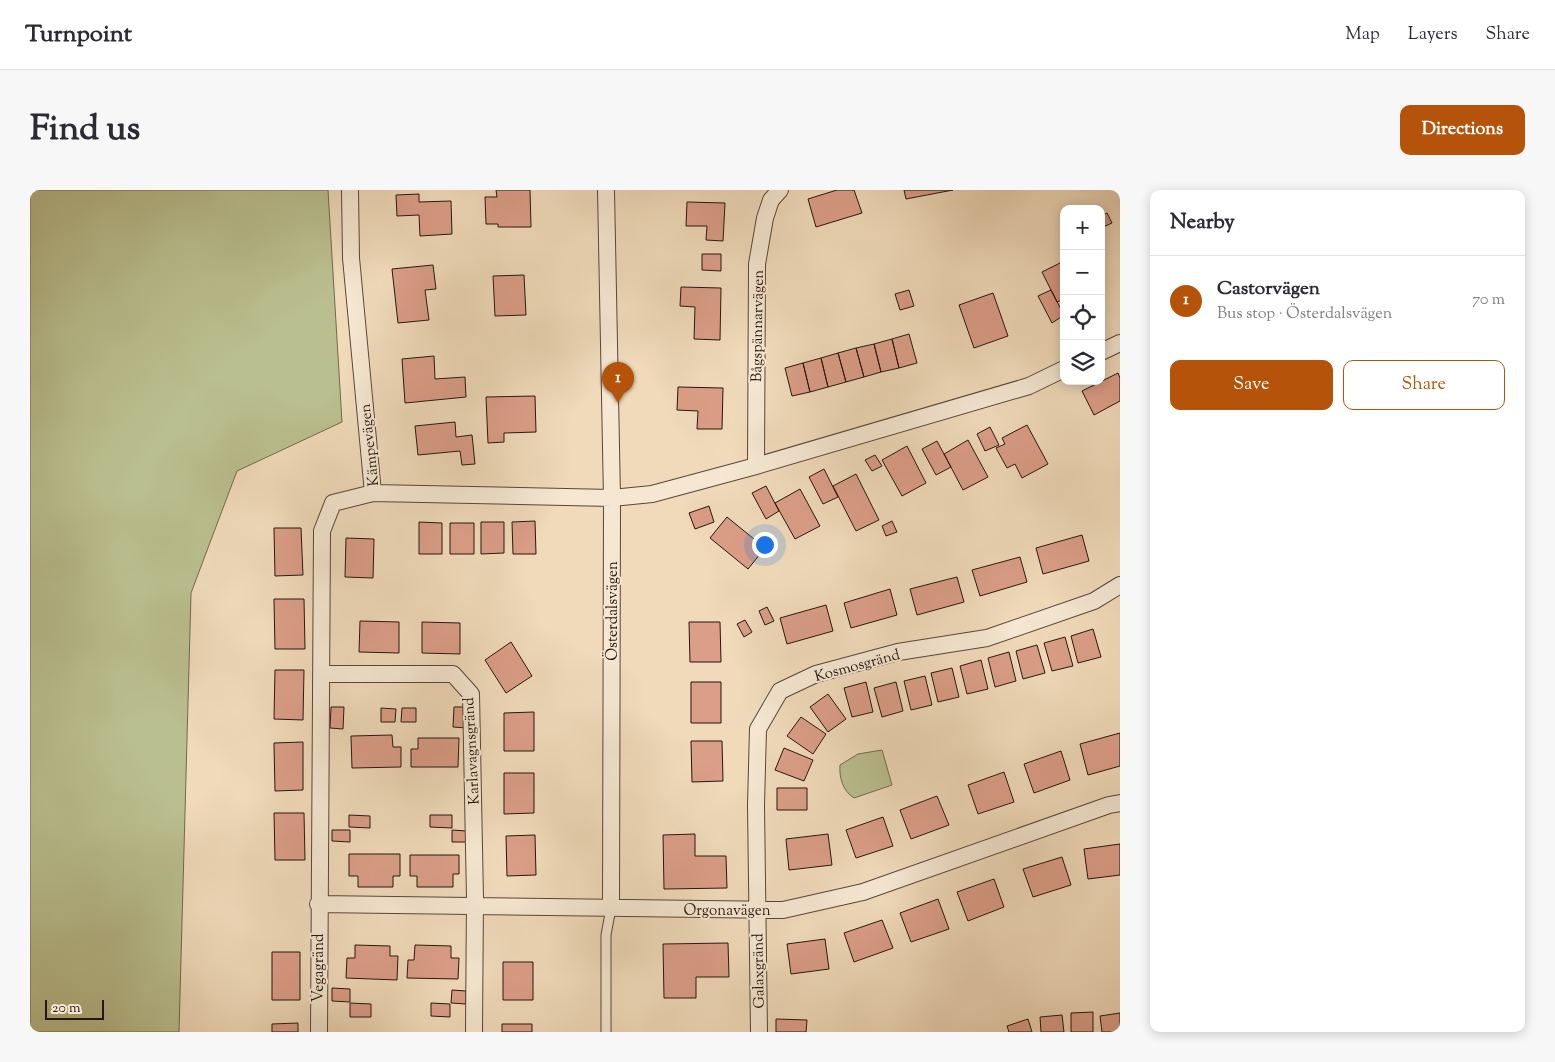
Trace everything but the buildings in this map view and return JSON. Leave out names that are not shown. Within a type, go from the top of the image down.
[{"type":"street","name":"Kämpevägen","points":[[350,190],[351,258],[373,493],[612,498],[652,494],[756,466],[1029,386],[1060,371]]},
{"type":"street","name":"Österdalsvägen","points":[[606,190],[612,498],[611,908]]},
{"type":"street","name":"Bågspännarvägen","points":[[756,466],[758,264],[764,218],[771,200],[780,190]]},
{"type":"street","points":[[1105,350],[1120,343]]},
{"type":"street","points":[[318,904],[322,531],[333,503],[373,493]]},
{"type":"street","name":"Kosmosgränd","points":[[758,911],[756,805],[758,729],[780,691],[816,674],[898,652],[987,638],[1094,600],[1120,585]]},
{"type":"street","name":"Karlavagnsgränd","points":[[321,674],[453,674],[471,694],[475,906]]},
{"type":"street","name":"Orgonavägen","points":[[318,904],[783,910],[863,892],[1002,841],[1120,803]]},
{"type":"street","name":"Vegagränd","points":[[318,904],[318,1032]]},
{"type":"street","points":[[474,1032],[475,906]]},
{"type":"street","name":"Galaxgränd","points":[[758,911],[759,1032]]},
{"type":"lane","name":"Österdalsvägen","points":[[606,1032],[606,935],[611,908]]},
{"type":"green space","points":[[30,190],[328,190],[342,422],[237,471],[191,593],[179,1032],[30,1032]]},
{"type":"green space","points":[[882,750],[892,785],[854,798],[842,784],[840,765],[858,754]]},
{"type":"place","name":"Castorvägen","points":[[618,403]]}]
